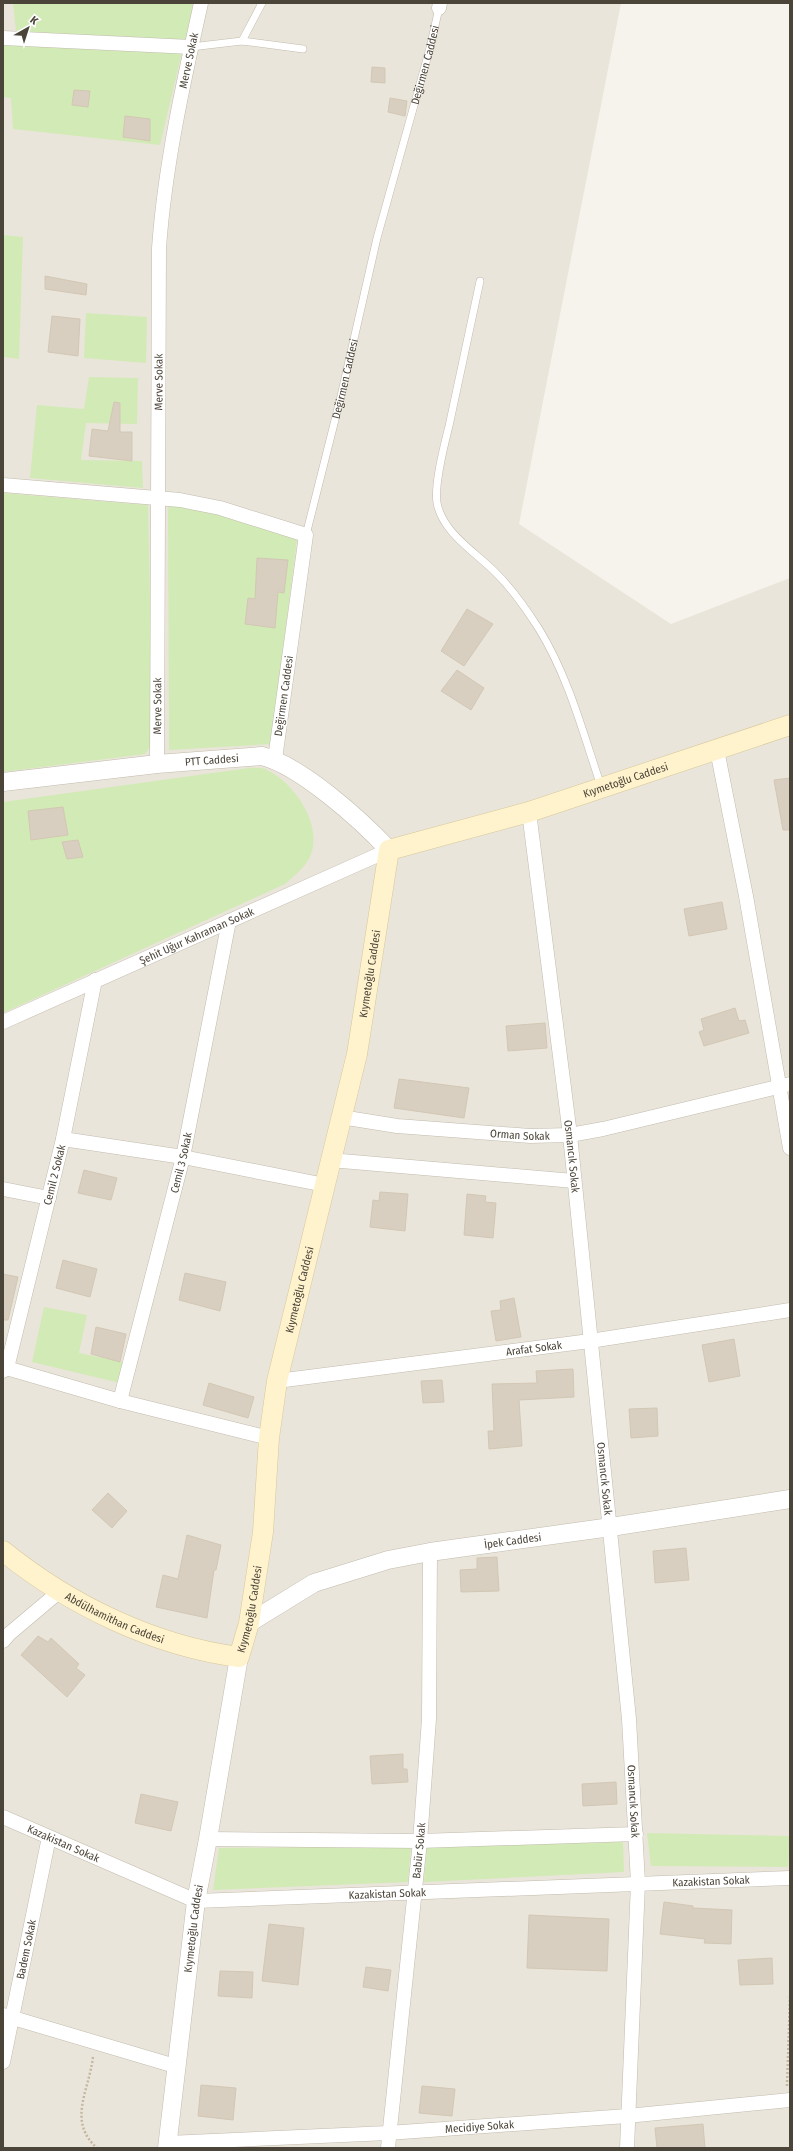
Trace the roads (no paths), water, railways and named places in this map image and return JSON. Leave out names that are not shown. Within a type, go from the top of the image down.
[{"type":"main road","name":"Kıymetoğlu Caddesi","points":[[239,1657],[249,1623],[263,1532],[269,1438],[278,1381],[358,1046],[389,850],[529,812],[790,725]]},
{"type":"main road","name":"Abdülhamithan Caddesi","points":[[3,1551],[60,1591],[125,1625],[188,1648],[239,1657]]},
{"type":"street","name":"Merve Sokak","points":[[156,764],[159,248],[162,211],[173,135],[201,3]]},
{"type":"street","points":[[3,38],[191,47]]},
{"type":"street","points":[[3,485],[158,497],[220,508],[306,535]]},
{"type":"street","name":"Değirmen Caddesi","points":[[275,759],[306,535]]},
{"type":"street","points":[[716,750],[785,1086],[790,1148]]},
{"type":"street","name":"PTT Caddesi","points":[[3,782],[156,764],[250,755],[275,759],[293,769],[339,804],[370,830],[389,850]]},
{"type":"street","name":"Osmancık Sokak","points":[[529,812],[546,936],[570,1135],[590,1341],[611,1528],[629,1719],[638,1883],[627,2116],[627,2148]]},
{"type":"street","name":"Şehit Uğur Kahraman Sokak","points":[[3,1022],[389,850]]},
{"type":"street","name":"Cemil 3 Sokak","points":[[120,1402],[183,1156],[229,921]]},
{"type":"street","name":"Cemil 2 Sokak","points":[[4,1369],[63,1139],[95,980]]},
{"type":"street","name":"Orman Sokak","points":[[341,1117],[397,1126],[530,1136],[570,1135],[603,1129],[785,1086]]},
{"type":"street","points":[[63,1139],[183,1156],[325,1185]]},
{"type":"street","points":[[330,1160],[574,1181]]},
{"type":"street","points":[[3,1189],[49,1198]]},
{"type":"street","name":"Arafat Sokak","points":[[278,1381],[590,1341],[790,1310]]},
{"type":"street","points":[[4,1369],[120,1402],[269,1438]]},
{"type":"street","name":"İpek Caddesi","points":[[249,1623],[314,1583],[388,1560],[430,1552],[611,1528],[790,1499]]},
{"type":"street","name":"Babür Sokak","points":[[388,2148],[388,2133],[413,1892],[420,1841],[429,1719],[430,1552]]},
{"type":"street","points":[[3,1641],[9,1634],[60,1591]]},
{"type":"street","name":"Kıymetoğlu Caddesi","points":[[167,2145],[175,2066],[196,1901],[239,1657]]},
{"type":"street","name":"Kazakistan Sokak","points":[[3,1817],[196,1901],[790,1878]]},
{"type":"street","points":[[208,1839],[420,1841],[636,1834]]},
{"type":"street","name":"Badem Sokak","points":[[3,2062],[8,2017],[49,1837]]},
{"type":"street","points":[[8,2017],[175,2066]]},
{"type":"street","name":"Mecidiye Sokak","points":[[167,2145],[388,2133],[627,2116],[788,2100]]},
{"type":"lane","points":[[242,42],[262,3]]},
{"type":"lane","name":"Değirmen Caddesi","points":[[306,535],[341,396],[377,238],[430,48],[439,5]]},
{"type":"lane","points":[[191,47],[242,42],[303,49]]},
{"type":"lane","points":[[480,281],[444,450],[436,495],[440,514],[451,530],[497,574],[539,629],[568,688],[601,788]]}]
